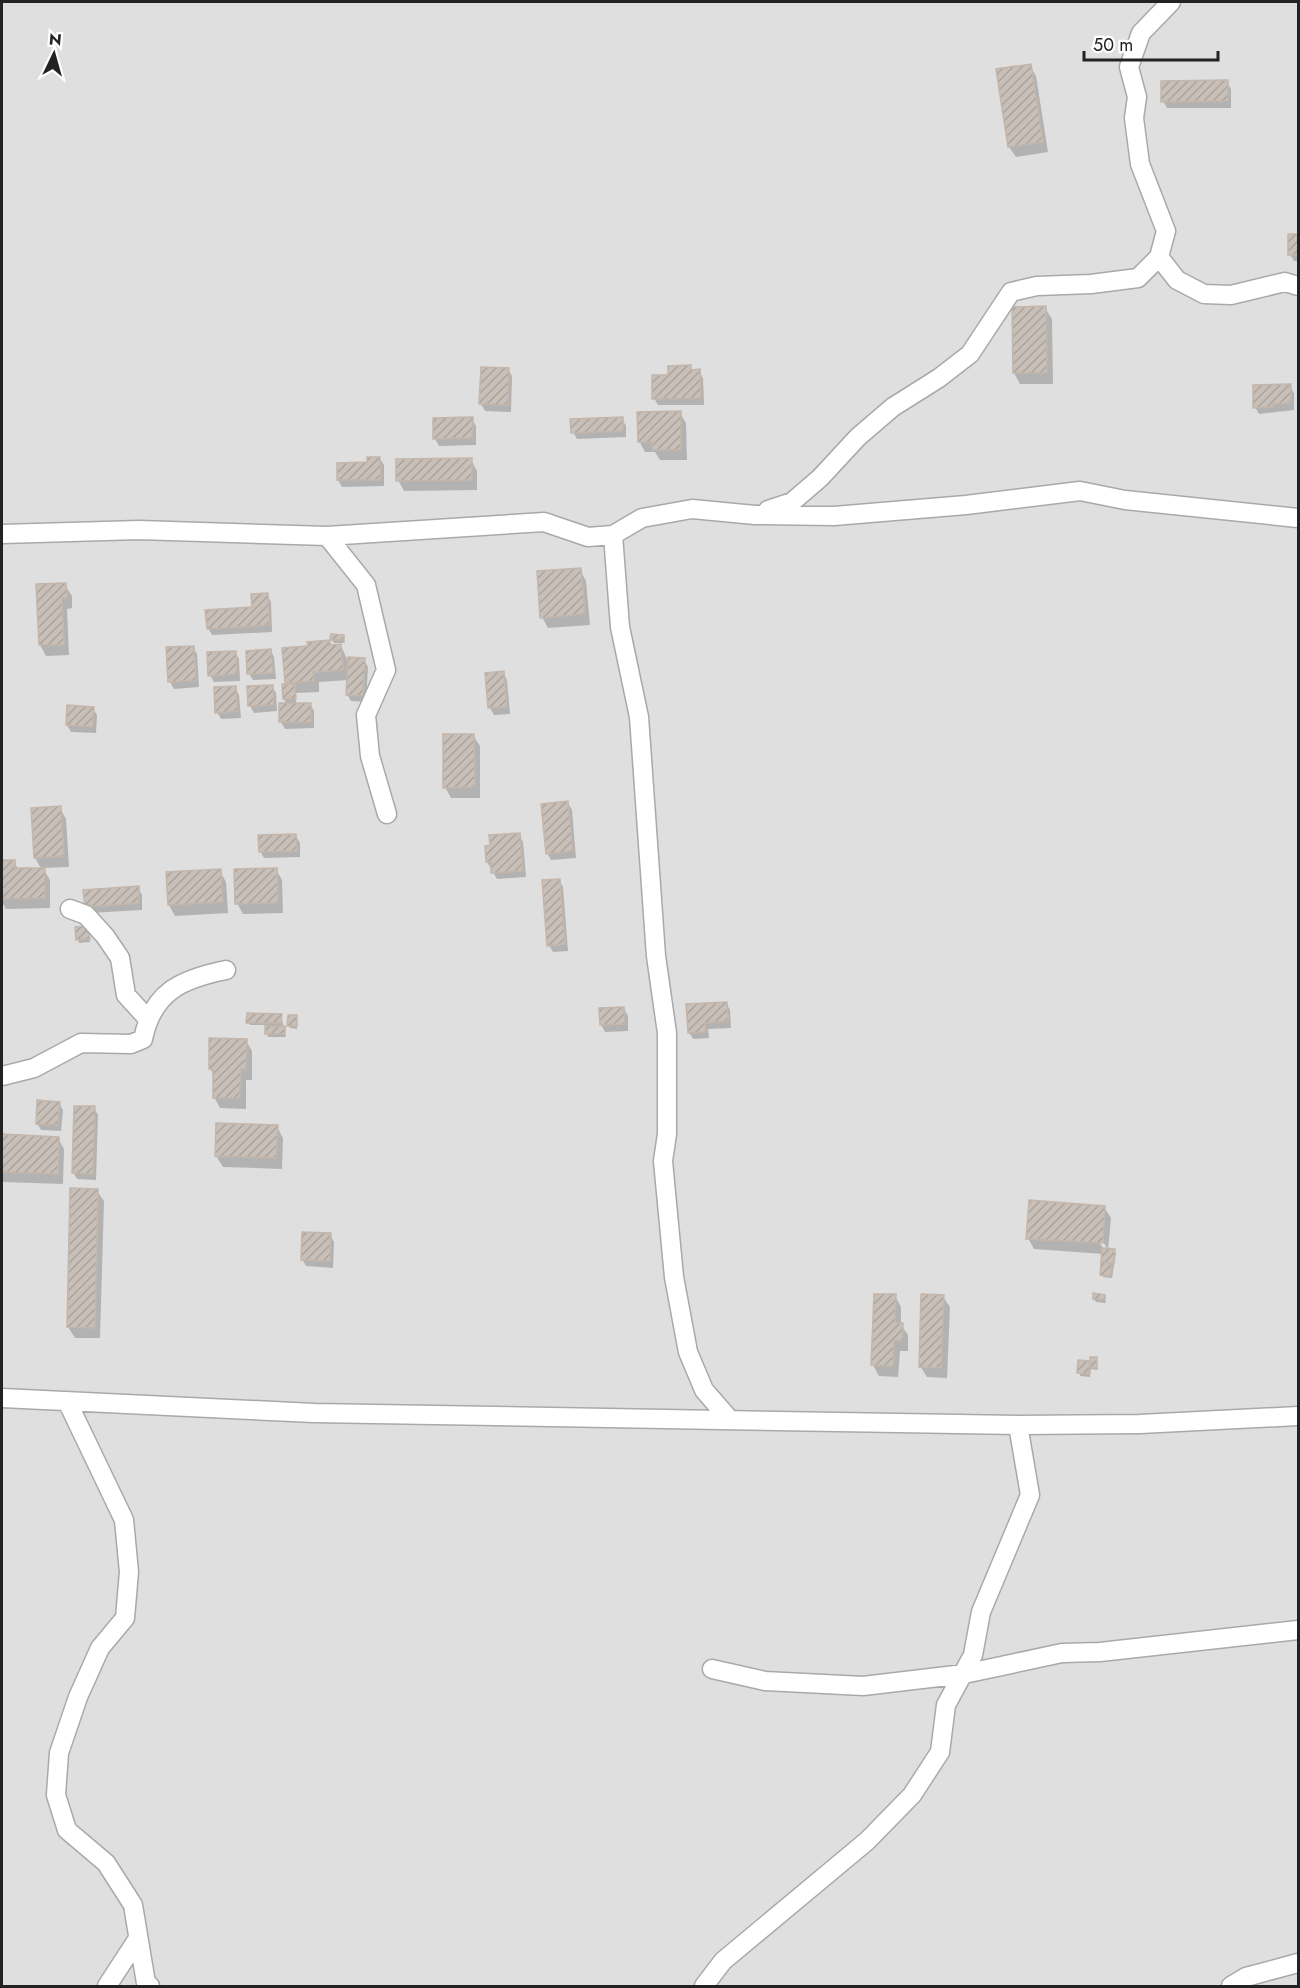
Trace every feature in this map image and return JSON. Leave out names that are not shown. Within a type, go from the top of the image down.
[{"type":"street","points":[[755,515],[792,502],[820,478],[858,437],[893,407],[939,378],[969,354],[1011,292],[1037,286],[1091,284],[1138,278],[1160,257],[1166,231],[1140,164],[1134,118],[1137,97],[1129,67],[1141,33],[1171,2]]},
{"type":"street","points":[[1160,257],[1177,280],[1204,294],[1231,295],[1285,282],[1299,286]]},
{"type":"street","points":[[2,534],[139,530],[327,536],[544,522],[588,537],[614,535],[642,518],[692,509],[755,515],[834,516],[966,505],[1080,491],[1125,500],[1299,518]]},
{"type":"street","points":[[614,535],[620,627],[639,717],[656,956],[667,1033],[667,1134],[663,1161],[674,1277],[688,1352],[704,1390],[730,1420]]},
{"type":"street","points":[[327,536],[366,585],[386,670],[366,715],[370,756],[387,814]]},
{"type":"street","points":[[70,909],[86,915],[105,936],[120,958],[126,996],[147,1018]]},
{"type":"street","points":[[2,1076],[34,1068],[81,1043],[131,1044],[143,1039],[147,1018],[158,1003],[183,982],[192,977],[226,970]]},
{"type":"street","points":[[2,1398],[314,1413],[1018,1425],[1140,1424],[1299,1416]]},
{"type":"street","points":[[67,1401],[124,1520],[129,1572],[125,1618],[100,1648],[78,1697],[59,1754],[56,1795],[67,1830],[106,1863],[133,1905],[137,1940],[146,1983],[150,1986]]},
{"type":"street","points":[[704,1986],[723,1960],[867,1841],[912,1795],[940,1752],[946,1706],[974,1655],[981,1612],[1030,1496],[1018,1425]]},
{"type":"street","points":[[712,1669],[765,1681],[863,1686],[964,1674],[1062,1653],[1100,1652],[1299,1630]]},
{"type":"street","points":[[107,1986],[137,1940]]},
{"type":"street","points":[[1231,1986],[1246,1977],[1299,1963]]},
{"type":"shaded area","points":[[2,2],[1298,2],[1298,1986],[2,1986]]},
{"type":"building","points":[[1031,64],[1043,142],[1008,147],[996,69]]},
{"type":"building","points":[[1228,80],[1228,101],[1161,102],[1161,81]]},
{"type":"building","points":[[1288,234],[1298,234],[1298,255],[1288,255]]},
{"type":"building","points":[[1046,306],[1047,373],[1013,373],[1012,307]]},
{"type":"building","points":[[691,365],[691,370],[700,369],[701,398],[652,399],[652,375],[668,375],[668,366]]},
{"type":"building","points":[[481,367],[509,368],[508,405],[479,404]]},
{"type":"building","points":[[1291,384],[1291,403],[1253,408],[1253,385]]},
{"type":"building","points":[[681,411],[681,450],[652,450],[652,442],[638,442],[637,412]]},
{"type":"building","points":[[473,417],[473,438],[433,439],[433,418]]},
{"type":"building","points":[[623,417],[623,431],[571,433],[570,419]]},
{"type":"building","points":[[367,457],[380,457],[381,480],[337,480],[337,463],[367,462]]},
{"type":"building","points":[[472,458],[472,480],[396,481],[396,459]]},
{"type":"building","points":[[581,568],[585,614],[540,618],[537,571]]},
{"type":"building","points":[[66,583],[67,598],[62,598],[64,645],[39,645],[36,584]]},
{"type":"building","points":[[268,593],[269,625],[207,629],[205,610],[252,607],[251,594]]},
{"type":"building","points":[[331,634],[344,635],[344,640],[330,640]]},
{"type":"building","points":[[330,640],[330,645],[341,644],[343,670],[313,672],[314,681],[285,683],[282,648],[308,646],[307,642]]},
{"type":"building","points":[[194,646],[196,681],[168,682],[166,647]]},
{"type":"building","points":[[271,649],[273,673],[247,674],[246,651]]},
{"type":"building","points":[[236,651],[237,674],[208,676],[207,652]]},
{"type":"building","points":[[348,657],[365,658],[363,696],[346,695]]},
{"type":"building","points":[[504,671],[507,707],[488,708],[485,673]]},
{"type":"building","points":[[282,684],[295,684],[296,699],[283,699]]},
{"type":"building","points":[[273,685],[274,705],[248,706],[247,686]]},
{"type":"building","points":[[236,686],[238,711],[215,713],[214,687]]},
{"type":"building","points":[[279,703],[311,703],[311,722],[279,722]]},
{"type":"building","points":[[67,705],[94,707],[93,727],[66,725]]},
{"type":"building","points":[[443,734],[474,734],[475,787],[443,788]]},
{"type":"building","points":[[568,801],[573,851],[546,854],[541,804]]},
{"type":"building","points":[[61,806],[64,856],[34,858],[31,808]]},
{"type":"building","points":[[520,833],[523,871],[491,873],[491,862],[486,862],[485,846],[490,845],[489,835]]},
{"type":"building","points":[[296,834],[297,851],[259,852],[258,835]]},
{"type":"building","points":[[2,860],[15,860],[15,868],[45,868],[45,898],[2,899]]},
{"type":"building","points":[[277,868],[278,903],[235,904],[234,869]]},
{"type":"building","points":[[221,869],[223,902],[168,905],[166,872]]},
{"type":"building","points":[[560,879],[565,944],[547,946],[542,880]]},
{"type":"building","points":[[139,886],[139,903],[85,907],[83,890]]},
{"type":"building","points":[[88,926],[90,939],[76,940],[75,927]]},
{"type":"building","points":[[727,1002],[728,1021],[705,1023],[706,1032],[688,1033],[686,1004]]},
{"type":"building","points":[[624,1007],[625,1024],[600,1025],[599,1008]]},
{"type":"building","points":[[247,1013],[282,1014],[281,1023],[246,1023]]},
{"type":"building","points":[[288,1015],[297,1015],[297,1026],[287,1026]]},
{"type":"building","points":[[265,1026],[285,1026],[285,1034],[265,1034]]},
{"type":"building","points":[[209,1038],[247,1039],[246,1070],[241,1069],[240,1098],[213,1098],[213,1069],[209,1069]]},
{"type":"building","points":[[37,1100],[60,1102],[58,1125],[36,1124]]},
{"type":"building","points":[[74,1106],[95,1106],[93,1174],[72,1173]]},
{"type":"building","points":[[216,1123],[278,1125],[276,1158],[215,1156]]},
{"type":"building","points":[[2,1134],[59,1137],[58,1174],[2,1172]]},
{"type":"building","points":[[70,1188],[98,1189],[95,1328],[67,1327]]},
{"type":"building","points":[[1029,1200],[1105,1206],[1103,1243],[1026,1239]]},
{"type":"building","points":[[302,1232],[331,1233],[330,1261],[301,1260]]},
{"type":"building","points":[[1102,1248],[1115,1249],[1114,1263],[1101,1262]]},
{"type":"building","points":[[1101,1262],[1112,1263],[1111,1276],[1100,1275]]},
{"type":"building","points":[[1093,1293],[1105,1295],[1105,1300],[1093,1299]]},
{"type":"building","points":[[874,1294],[896,1294],[895,1323],[903,1323],[902,1341],[894,1340],[893,1366],[871,1365]]},
{"type":"building","points":[[921,1294],[944,1295],[941,1368],[919,1367]]},
{"type":"building","points":[[1090,1357],[1097,1357],[1097,1368],[1090,1367]]},
{"type":"building","points":[[1078,1360],[1090,1361],[1089,1374],[1077,1373]]}]
